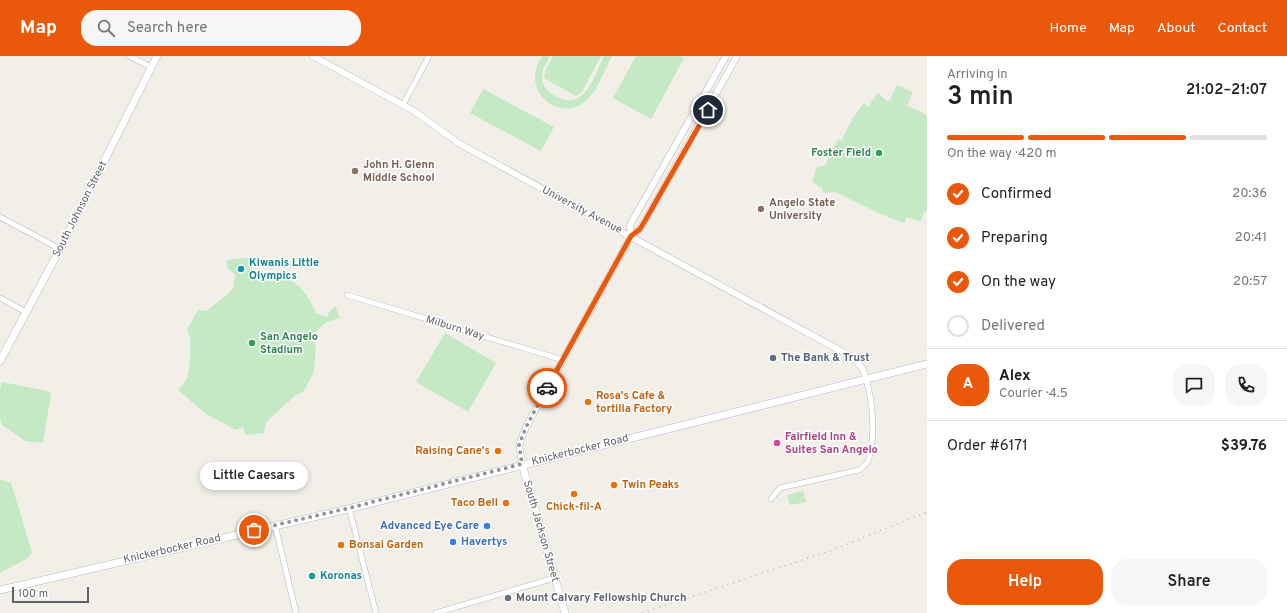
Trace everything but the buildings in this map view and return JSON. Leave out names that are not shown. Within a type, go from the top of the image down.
[{"type":"main road","name":"South Johnson Street","points":[[0,361],[60,249],[157,56]]},
{"type":"main road","name":"Knickerbocker Road","points":[[0,590],[349,508],[927,364]]},
{"type":"main road","name":"South Jackson Street","points":[[522,464],[565,613]]},
{"type":"street","points":[[129,56],[151,67]]},
{"type":"street","name":"University Avenue","points":[[313,56],[404,105],[460,144],[852,357],[858,361],[863,369],[866,379]]},
{"type":"street","points":[[404,105],[429,56]]},
{"type":"street","name":"South Jackson Street","points":[[631,236],[630,225],[669,159],[726,56]]},
{"type":"street","name":"South Jackson Street","points":[[522,464],[519,445],[524,431],[631,236],[640,229],[737,56]]},
{"type":"street","points":[[0,217],[60,249]]},
{"type":"street","name":"Milburn Way","points":[[347,295],[563,360]]},
{"type":"street","points":[[0,298],[26,312]]},
{"type":"street","points":[[771,499],[780,488],[860,470],[867,463],[871,446],[872,400],[866,379]]},
{"type":"street","points":[[349,508],[376,613]]},
{"type":"street","points":[[275,525],[296,613]]},
{"type":"street","points":[[436,613],[554,578]]},
{"type":"green space","points":[[542,56],[550,56],[542,73],[543,84],[546,89],[562,99],[573,100],[583,95],[587,90],[597,73],[604,56],[612,56],[600,81],[588,99],[575,107],[566,108],[551,104],[544,99],[539,92],[536,85],[535,73]]},
{"type":"green space","points":[[553,56],[601,56],[582,92],[576,96],[544,78],[545,71]]},
{"type":"green space","points":[[636,56],[680,56],[684,58],[651,119],[613,98]]},
{"type":"green space","name":"Foster Field","points":[[897,85],[913,92],[907,106],[924,113],[927,117],[927,211],[924,211],[921,222],[906,217],[904,223],[883,215],[835,192],[825,193],[822,191],[822,188],[812,182],[816,168],[825,165],[838,139],[841,141],[853,118],[864,103],[868,107],[878,93],[887,101],[890,100]]},
{"type":"green space","points":[[483,89],[554,127],[541,151],[470,113]]},
{"type":"green space","name":"San Angelo Stadium","points":[[251,258],[253,277],[278,276],[292,281],[304,291],[316,313],[327,317],[329,312],[335,306],[340,318],[323,325],[314,334],[312,339],[316,346],[314,372],[303,392],[296,395],[266,422],[264,433],[246,435],[243,427],[236,430],[206,414],[178,390],[185,382],[190,363],[190,335],[187,330],[198,310],[206,311],[227,295],[234,287],[235,274],[228,269],[226,261],[232,259]]},
{"type":"green space","points":[[445,333],[496,363],[468,412],[416,382]]},
{"type":"green space","points":[[2,382],[48,391],[51,394],[43,443],[25,441],[2,425],[0,419],[0,389]]},
{"type":"green space","points":[[0,479],[11,483],[32,552],[28,558],[0,573]]},
{"type":"green space","points":[[803,491],[806,502],[790,505],[787,495]]},
{"type":"railway","points":[[642,613],[830,551],[927,512]]},
{"type":"way so far","points":[[254,530],[349,508],[522,464],[519,445],[526,427],[547,388]]},
{"type":"place","name":"Foster Field","points":[[879,153]]},
{"type":"place","name":"John H. Glenn Middle School","points":[[355,171]]},
{"type":"place","name":"Angelo State University","points":[[761,209]]},
{"type":"place","name":"Kiwanis Little Olympics","points":[[241,269]]},
{"type":"place","name":"San Angelo Stadium","points":[[252,343]]},
{"type":"place","name":"The Bank & Trust","points":[[773,358]]},
{"type":"place","name":"Rosa's Cafe & tortilla Factory","points":[[588,402]]},
{"type":"place","name":"Fairfield Inn & Suites San Angelo","points":[[777,443]]},
{"type":"place","name":"Raising Cane's","points":[[498,451]]},
{"type":"place","name":"Twin Peaks","points":[[614,485]]},
{"type":"place","name":"Chick-fil-A","points":[[574,494]]},
{"type":"place","name":"Taco Bell","points":[[506,503]]},
{"type":"place","name":"Advanced Eye Care","points":[[487,526]]},
{"type":"place","name":"Little Caesars","points":[[254,530]]},
{"type":"place","name":"Havertys","points":[[453,542]]},
{"type":"place","name":"Bonsai Garden","points":[[341,545]]},
{"type":"place","name":"Koronas","points":[[312,576]]},
{"type":"place","name":"Mount Calvary Fellowship Church","points":[[508,598]]},
{"type":"route","points":[[547,388],[631,236],[640,229],[708,110]]}]
